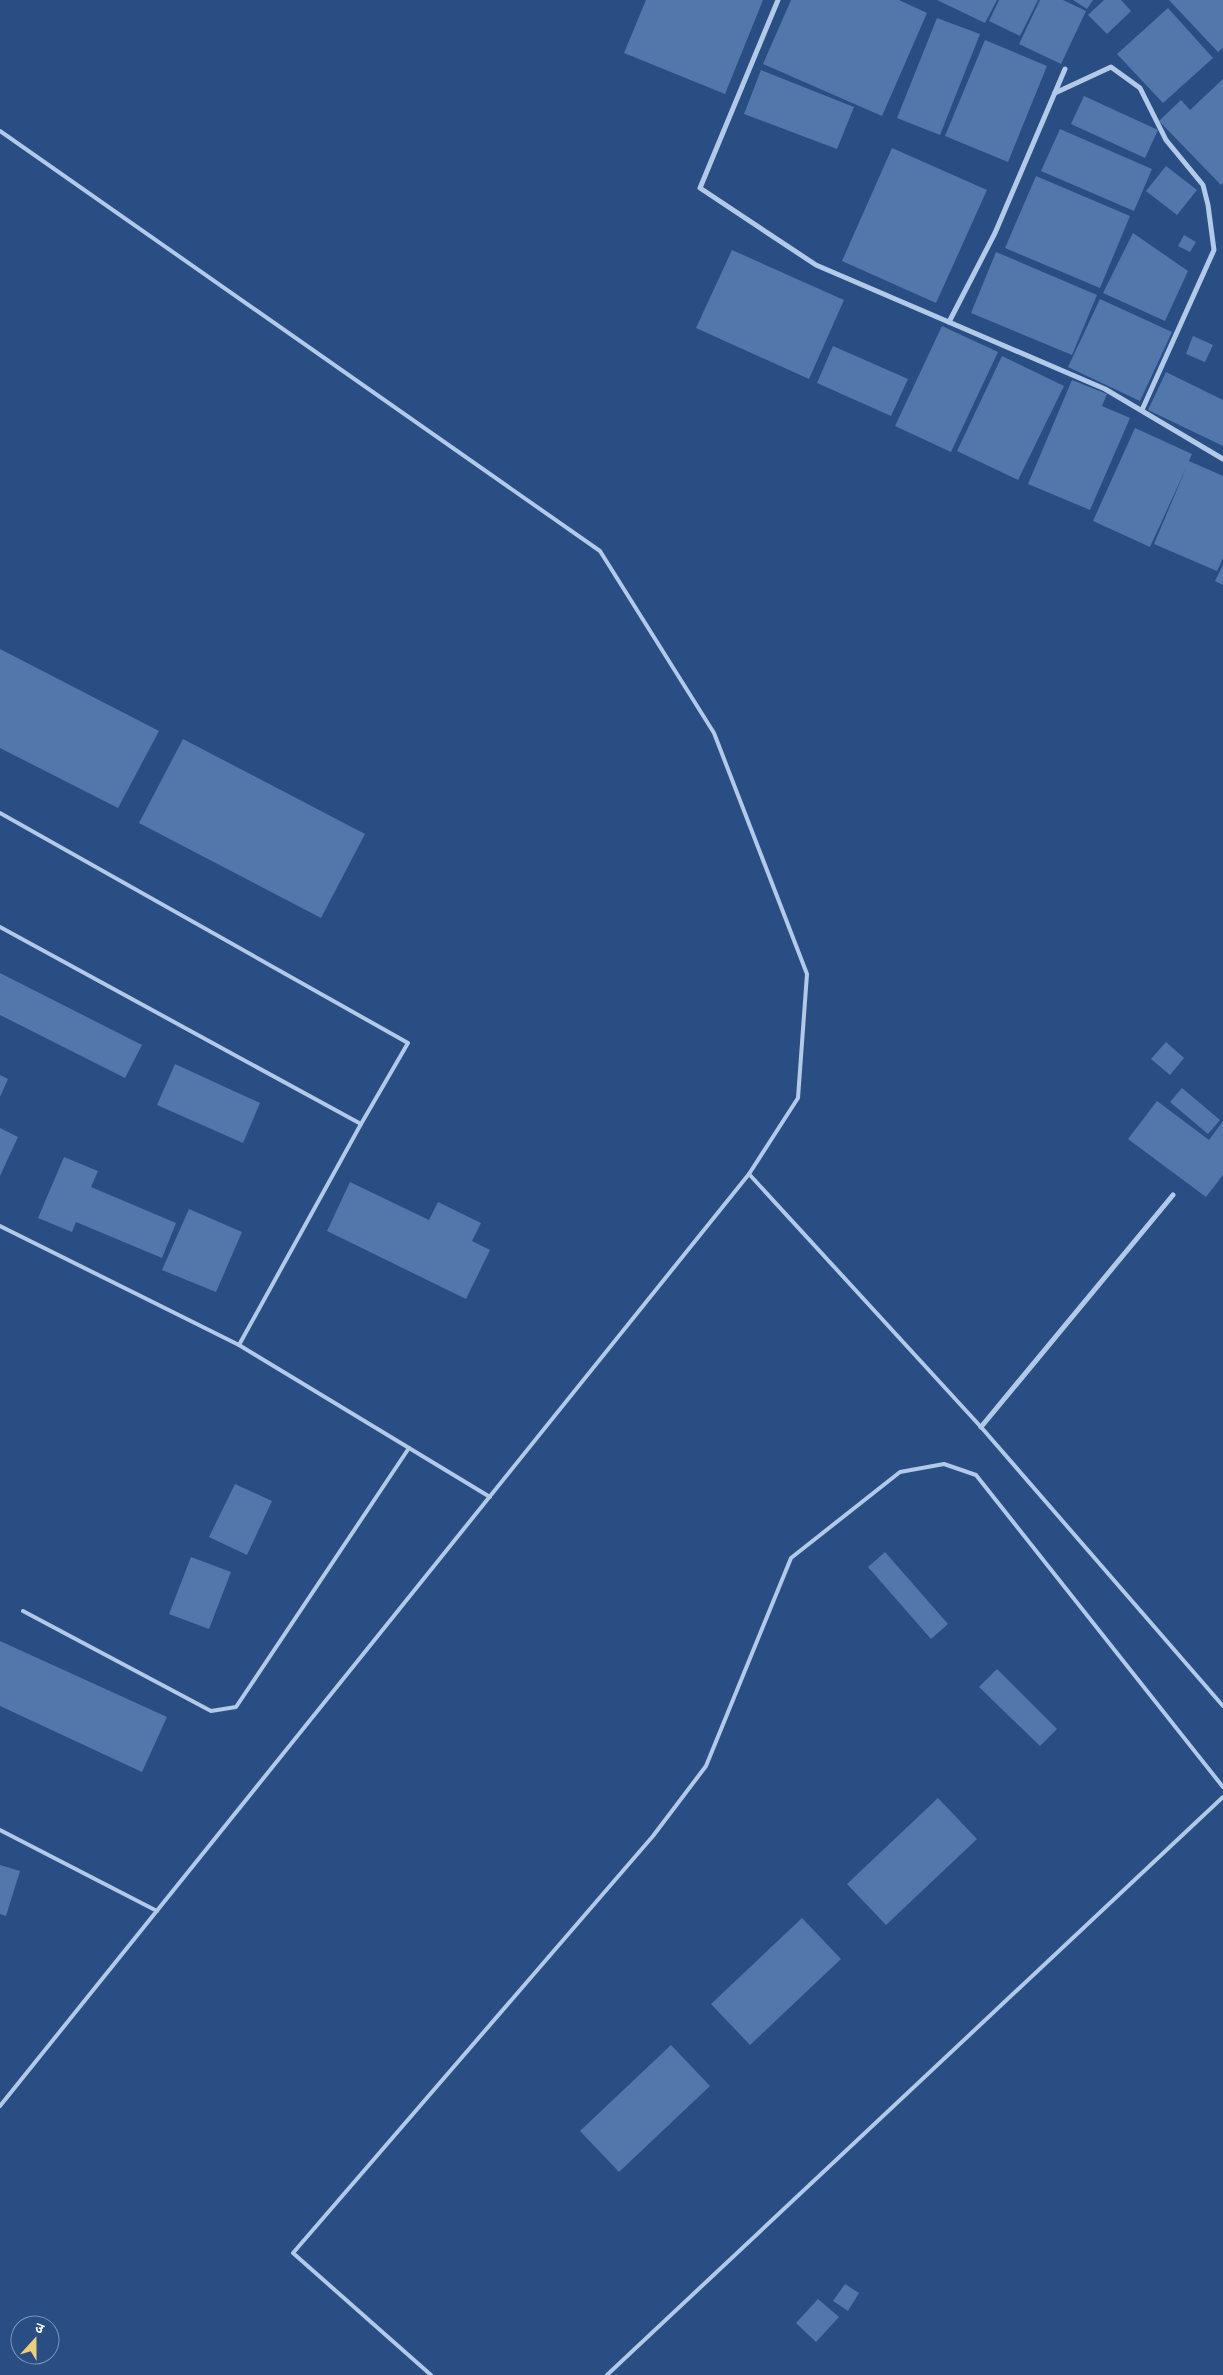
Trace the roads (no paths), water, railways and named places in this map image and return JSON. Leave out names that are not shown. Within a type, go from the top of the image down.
[{"type":"street","points":[[778,0],[700,188],[816,265],[1105,389],[1223,459]]},
{"type":"street","points":[[1055,93],[1111,67],[1140,88],[1166,140],[1203,185],[1208,205],[1214,250],[1142,410]]},
{"type":"street","points":[[949,322],[995,233],[1066,69]]},
{"type":"street","points":[[981,1427],[1172,1196]]},
{"type":"lane","points":[[0,131],[600,551],[714,733],[807,974],[798,1098],[749,1174],[0,2106]]},
{"type":"lane","points":[[0,813],[408,1043],[239,1345]]},
{"type":"lane","points":[[0,927],[361,1124]]},
{"type":"lane","points":[[749,1174],[981,1427],[1223,1706]]},
{"type":"lane","points":[[0,1226],[239,1345],[490,1497]]},
{"type":"lane","points":[[23,1611],[211,1711],[236,1707],[409,1448]]},
{"type":"lane","points":[[431,2375],[293,2253],[653,1836],[706,1766],[791,1558],[900,1472],[944,1464],[976,1475],[1223,1787]]},
{"type":"lane","points":[[607,2375],[1223,1797]]},
{"type":"lane","points":[[0,1830],[157,1911]]}]
